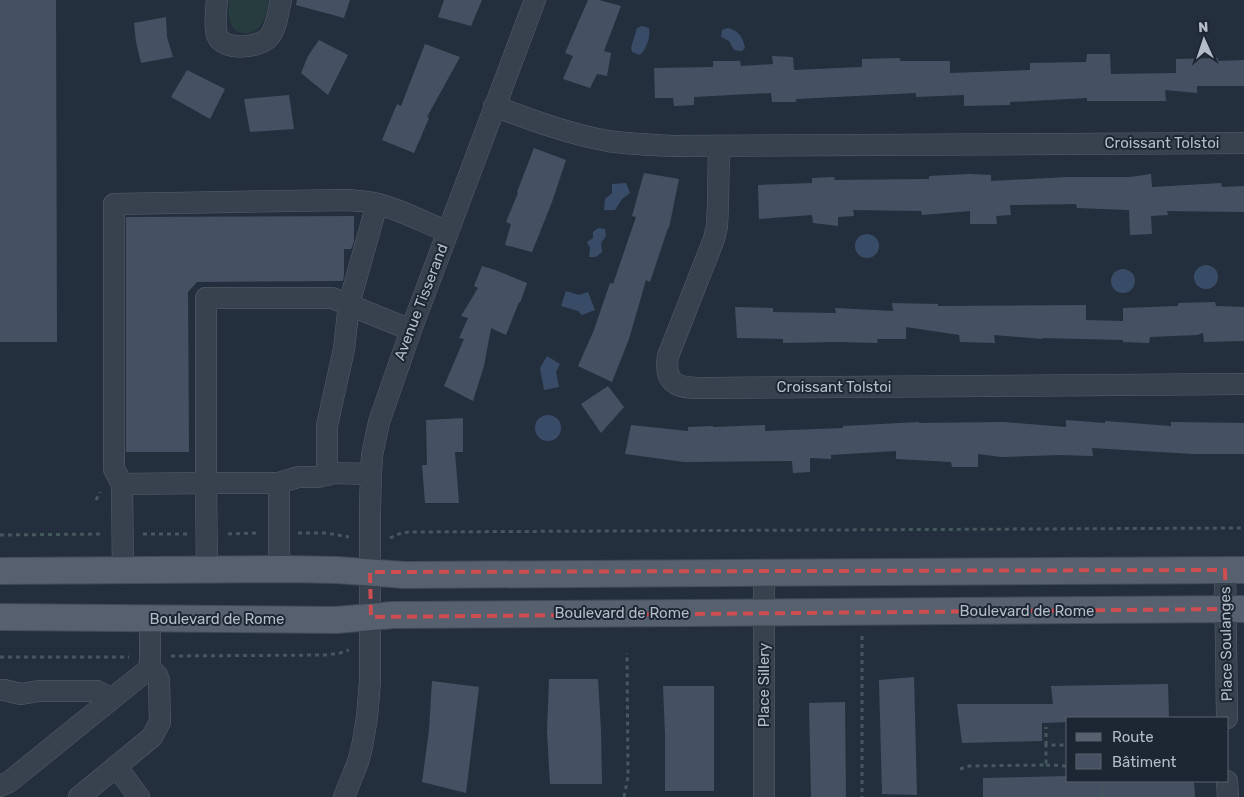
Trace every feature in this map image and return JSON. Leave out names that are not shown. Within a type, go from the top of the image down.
[{"type":"main road","points":[[0,571],[279,569],[336,570],[404,575],[1235,570]]},
{"type":"main road","name":"Boulevard de Rome","points":[[0,617],[336,620],[393,615],[1235,609]]},
{"type":"street","points":[[217,0],[217,36],[228,45],[238,46],[253,46],[262,43],[270,36],[281,0]]},
{"type":"street","name":"Avenue Tisserand","points":[[344,797],[358,762],[365,732],[370,681],[371,474],[372,455],[379,422],[410,330],[535,0]]},
{"type":"street","name":"Croissant Tolstoi","points":[[494,106],[530,120],[609,141],[673,146],[1244,143]]},
{"type":"street","name":"Croissant Tolstoi","points":[[719,146],[717,226],[710,249],[668,356],[668,375],[672,382],[682,386],[709,388],[1244,384]]},
{"type":"street","points":[[123,570],[122,484],[114,468],[114,204],[363,201],[394,209],[448,232]]},
{"type":"street","points":[[326,475],[328,426],[344,349],[349,304],[377,204]]},
{"type":"street","points":[[207,570],[206,298],[332,298],[410,330]]},
{"type":"street","points":[[122,484],[279,483],[298,477],[318,477],[332,473],[371,474]]},
{"type":"street","points":[[279,483],[279,569]]},
{"type":"street","name":"Place Soulanges","points":[[1227,717],[1235,609],[1235,570]]},
{"type":"street","name":"Place Sillery","points":[[764,573],[764,797]]},
{"type":"street","points":[[79,797],[152,737],[160,722],[159,680],[150,668],[150,618]]},
{"type":"street","points":[[0,786],[9,782],[150,668]]},
{"type":"street","points":[[0,690],[20,694],[39,691],[97,691],[110,700]]},
{"type":"street","points":[[116,766],[139,797]]},
{"type":"street","points":[[1228,782],[1228,797]]},
{"type":"path","points":[[389,538],[409,532],[1244,528]]},
{"type":"path","points":[[299,533],[326,533],[351,538]]},
{"type":"path","points":[[0,535],[104,534]]},
{"type":"path","points":[[135,534],[187,534]]},
{"type":"path","points":[[227,534],[260,534]]},
{"type":"path","points":[[862,636],[862,797]]},
{"type":"path","points":[[168,656],[325,655],[340,653],[350,649]]},
{"type":"path","points":[[624,797],[628,777],[627,653]]},
{"type":"path","points":[[0,657],[131,656]]},
{"type":"path","points":[[1046,727],[1046,766]]},
{"type":"path","points":[[1046,745],[1066,745]]},
{"type":"path","points":[[960,769],[969,766],[1066,766]]},
{"type":"path","points":[[1102,782],[1102,797]]},
{"type":"highlighted area","points":[[1225,570],[1226,609],[371,617],[370,572]]},
{"type":"green space","points":[[229,0],[269,0],[265,17],[260,26],[249,33],[240,33],[233,28],[230,21]]},
{"type":"water","points":[[642,26],[649,28],[649,39],[640,55],[632,52],[631,48],[637,28]]},
{"type":"water","points":[[728,28],[738,33],[742,38],[745,48],[742,51],[734,50],[729,41],[721,37],[722,30]]},
{"type":"water","points":[[626,183],[630,193],[622,199],[615,210],[604,210],[605,199],[612,193],[612,184]]},
{"type":"water","points":[[598,228],[605,229],[606,236],[601,243],[602,252],[596,257],[589,257],[590,248],[587,242],[593,238],[593,232]]},
{"type":"water","points":[[867,234],[876,237],[879,246],[876,255],[867,258],[858,255],[855,246],[858,237]]},
{"type":"water","points":[[1201,265],[1211,265],[1218,272],[1218,282],[1211,289],[1201,289],[1194,282],[1194,272]]},
{"type":"water","points":[[1123,269],[1132,272],[1135,281],[1132,290],[1123,293],[1114,290],[1111,281],[1114,272]]},
{"type":"water","points":[[566,291],[579,295],[588,292],[595,310],[582,315],[578,311],[561,306]]},
{"type":"water","points":[[547,356],[560,364],[556,372],[559,387],[544,390],[540,368]]},
{"type":"water","points":[[548,415],[557,419],[561,428],[557,437],[548,441],[539,437],[535,428],[539,419]]},
{"type":"building","points":[[0,0],[56,0],[57,342],[0,342]]},
{"type":"building","points":[[297,0],[350,0],[344,18],[296,5]]},
{"type":"building","points":[[444,0],[482,0],[471,26],[438,17]]},
{"type":"building","points":[[588,0],[599,0],[621,6],[604,51],[611,53],[607,76],[597,74],[590,88],[563,79],[573,56],[565,53]]},
{"type":"building","points":[[166,17],[167,37],[173,57],[141,63],[134,23]]},
{"type":"building","points":[[319,40],[348,55],[328,95],[301,73],[308,56]]},
{"type":"building","points":[[425,44],[460,57],[427,117],[429,118],[414,153],[382,140],[397,104],[401,106]]},
{"type":"building","points":[[1087,54],[1110,54],[1111,74],[1176,73],[1176,59],[1218,58],[1218,61],[1244,60],[1244,86],[1197,86],[1197,93],[1165,90],[1166,101],[1087,101],[1087,98],[1010,102],[1010,105],[964,106],[964,95],[916,97],[916,93],[796,99],[796,102],[772,102],[771,93],[694,97],[694,105],[674,106],[673,98],[655,98],[654,68],[713,67],[713,61],[740,61],[741,66],[773,64],[772,56],[793,57],[794,70],[862,67],[862,59],[900,58],[900,61],[950,61],[950,73],[1030,70],[1030,63],[1086,62]]},
{"type":"building","points":[[187,70],[225,89],[210,119],[171,97]]},
{"type":"building","points":[[289,95],[294,129],[250,132],[244,99]]},
{"type":"building","points":[[534,148],[566,160],[532,252],[505,245],[511,224],[506,222]]},
{"type":"building","points":[[644,173],[679,179],[669,228],[650,282],[646,280],[629,339],[612,382],[578,366],[594,330],[610,283],[613,284],[636,217],[632,216]]},
{"type":"building","points":[[1151,174],[1152,187],[1221,183],[1222,187],[1244,186],[1244,212],[1167,211],[1168,215],[1151,216],[1152,234],[1130,235],[1129,210],[1077,208],[1076,204],[1010,205],[1011,215],[996,216],[997,224],[970,224],[970,211],[922,215],[921,211],[853,210],[854,216],[838,217],[838,226],[813,223],[812,215],[759,219],[758,185],[812,183],[812,178],[834,177],[835,180],[929,179],[929,176],[991,175],[991,181],[1068,177],[1130,177]]},
{"type":"building","points":[[354,216],[354,242],[351,249],[344,249],[343,281],[197,282],[188,292],[189,452],[126,452],[126,217]]},
{"type":"building","points":[[482,266],[527,283],[506,335],[491,328],[484,366],[473,401],[444,386],[464,339],[459,338],[468,318],[461,316],[478,288],[474,286]]},
{"type":"building","points":[[1215,302],[1216,306],[1244,307],[1244,341],[1204,342],[1203,333],[1197,335],[1150,337],[1149,343],[1123,342],[1123,340],[1043,339],[994,335],[995,343],[960,342],[959,335],[906,327],[906,339],[877,339],[878,343],[783,343],[783,339],[737,338],[735,307],[773,308],[773,312],[836,313],[835,308],[893,311],[892,303],[938,304],[938,306],[1086,305],[1086,320],[1123,321],[1123,308],[1178,306],[1178,303]]},
{"type":"building","points":[[608,386],[624,407],[601,433],[581,404]]},
{"type":"building","points":[[463,418],[463,452],[455,452],[459,503],[425,503],[422,465],[427,465],[426,420]]},
{"type":"building","points":[[1066,420],[1171,426],[1171,422],[1244,423],[1244,454],[1193,454],[1092,448],[1093,456],[1001,457],[978,454],[978,467],[952,467],[951,462],[896,459],[896,451],[831,455],[831,459],[810,458],[810,472],[793,473],[792,461],[684,462],[625,454],[631,425],[688,431],[688,427],[765,425],[765,431],[843,428],[843,426],[919,422],[1004,422],[1066,427]]},
{"type":"building","points":[[914,677],[917,795],[882,794],[879,680]]},
{"type":"building","points":[[549,679],[598,679],[602,784],[550,784],[547,732]]},
{"type":"building","points":[[432,681],[479,687],[466,793],[422,782],[429,730]]},
{"type":"building","points":[[1168,684],[1169,717],[1066,717],[1066,722],[1042,723],[1042,741],[962,743],[957,704],[1053,704],[1051,686]]},
{"type":"building","points":[[663,686],[714,686],[714,791],[665,791]]},
{"type":"building","points":[[845,702],[846,797],[811,797],[809,703]]},
{"type":"building","points":[[1066,776],[1066,782],[1194,782],[1195,797],[983,797],[983,778]]}]
